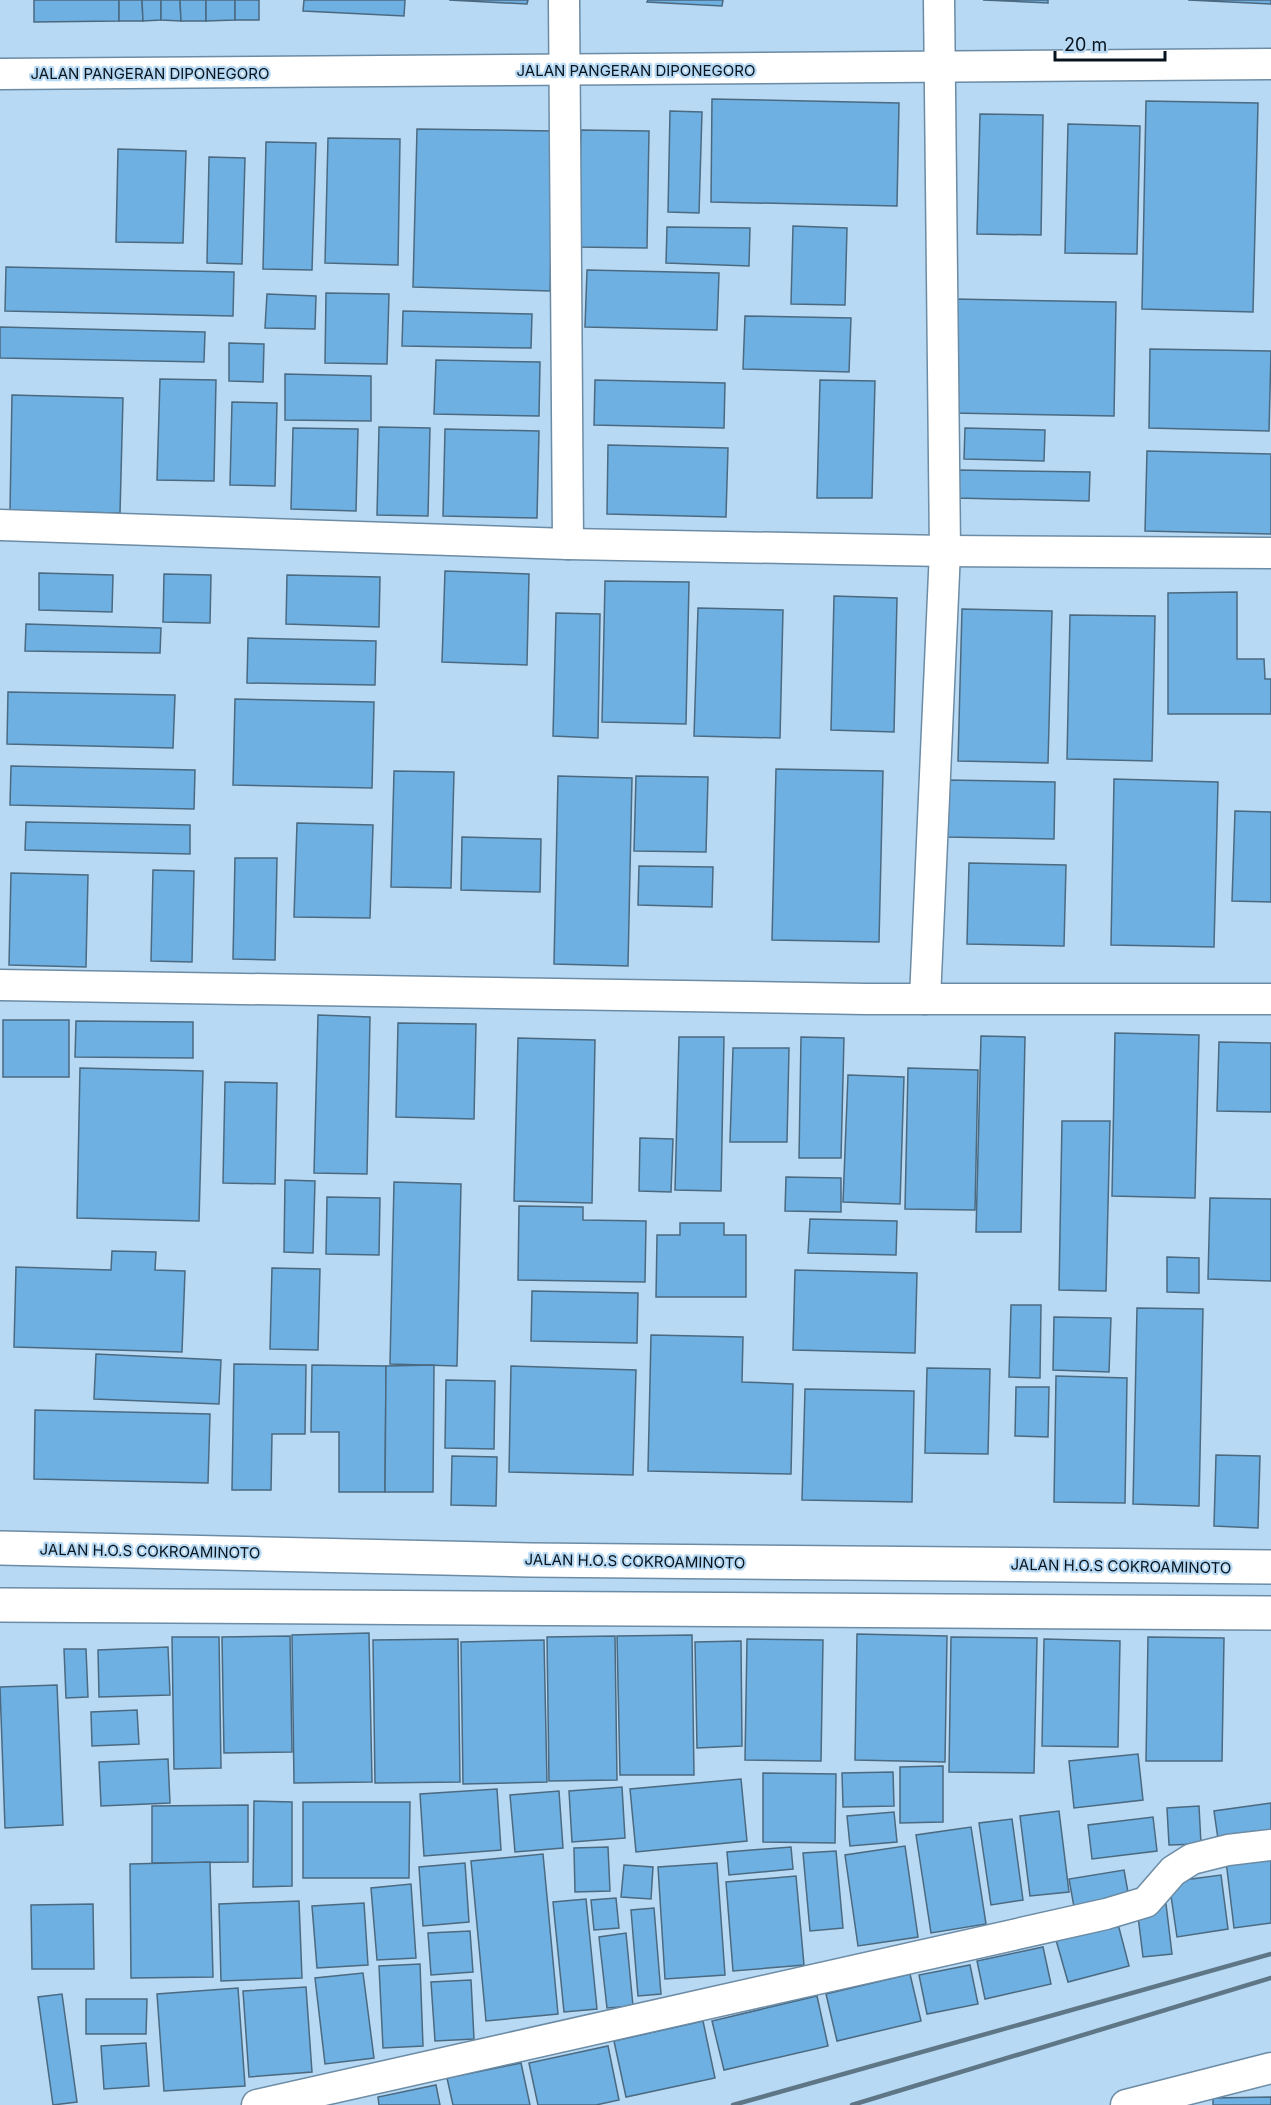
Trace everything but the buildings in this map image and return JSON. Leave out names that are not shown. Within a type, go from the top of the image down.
[{"type":"main road","name":"JALAN H.O.S COKROAMINOTO","points":[[0,1548],[530,1560],[1271,1567]]},
{"type":"main road","points":[[530,1560],[530,1610]]},
{"type":"main road","points":[[0,1605],[1271,1613]]},
{"type":"street","points":[[564,0],[568,544]]},
{"type":"street","points":[[925,999],[945,551],[939,0]]},
{"type":"street","name":"JALAN PANGERAN DIPONEGORO","points":[[0,74],[1271,64]]},
{"type":"street","points":[[0,525],[568,544],[945,551],[1271,553]]},
{"type":"street","points":[[0,985],[925,999],[1271,999]]},
{"type":"street","points":[[257,2105],[1106,1914],[1146,1902],[1173,1871],[1192,1859],[1228,1850],[1271,1845]]},
{"type":"street","points":[[1126,2105],[1271,2068]]},
{"type":"railway","points":[[733,2105],[1271,1954]]},
{"type":"railway","points":[[852,2105],[1271,1978]]}]
